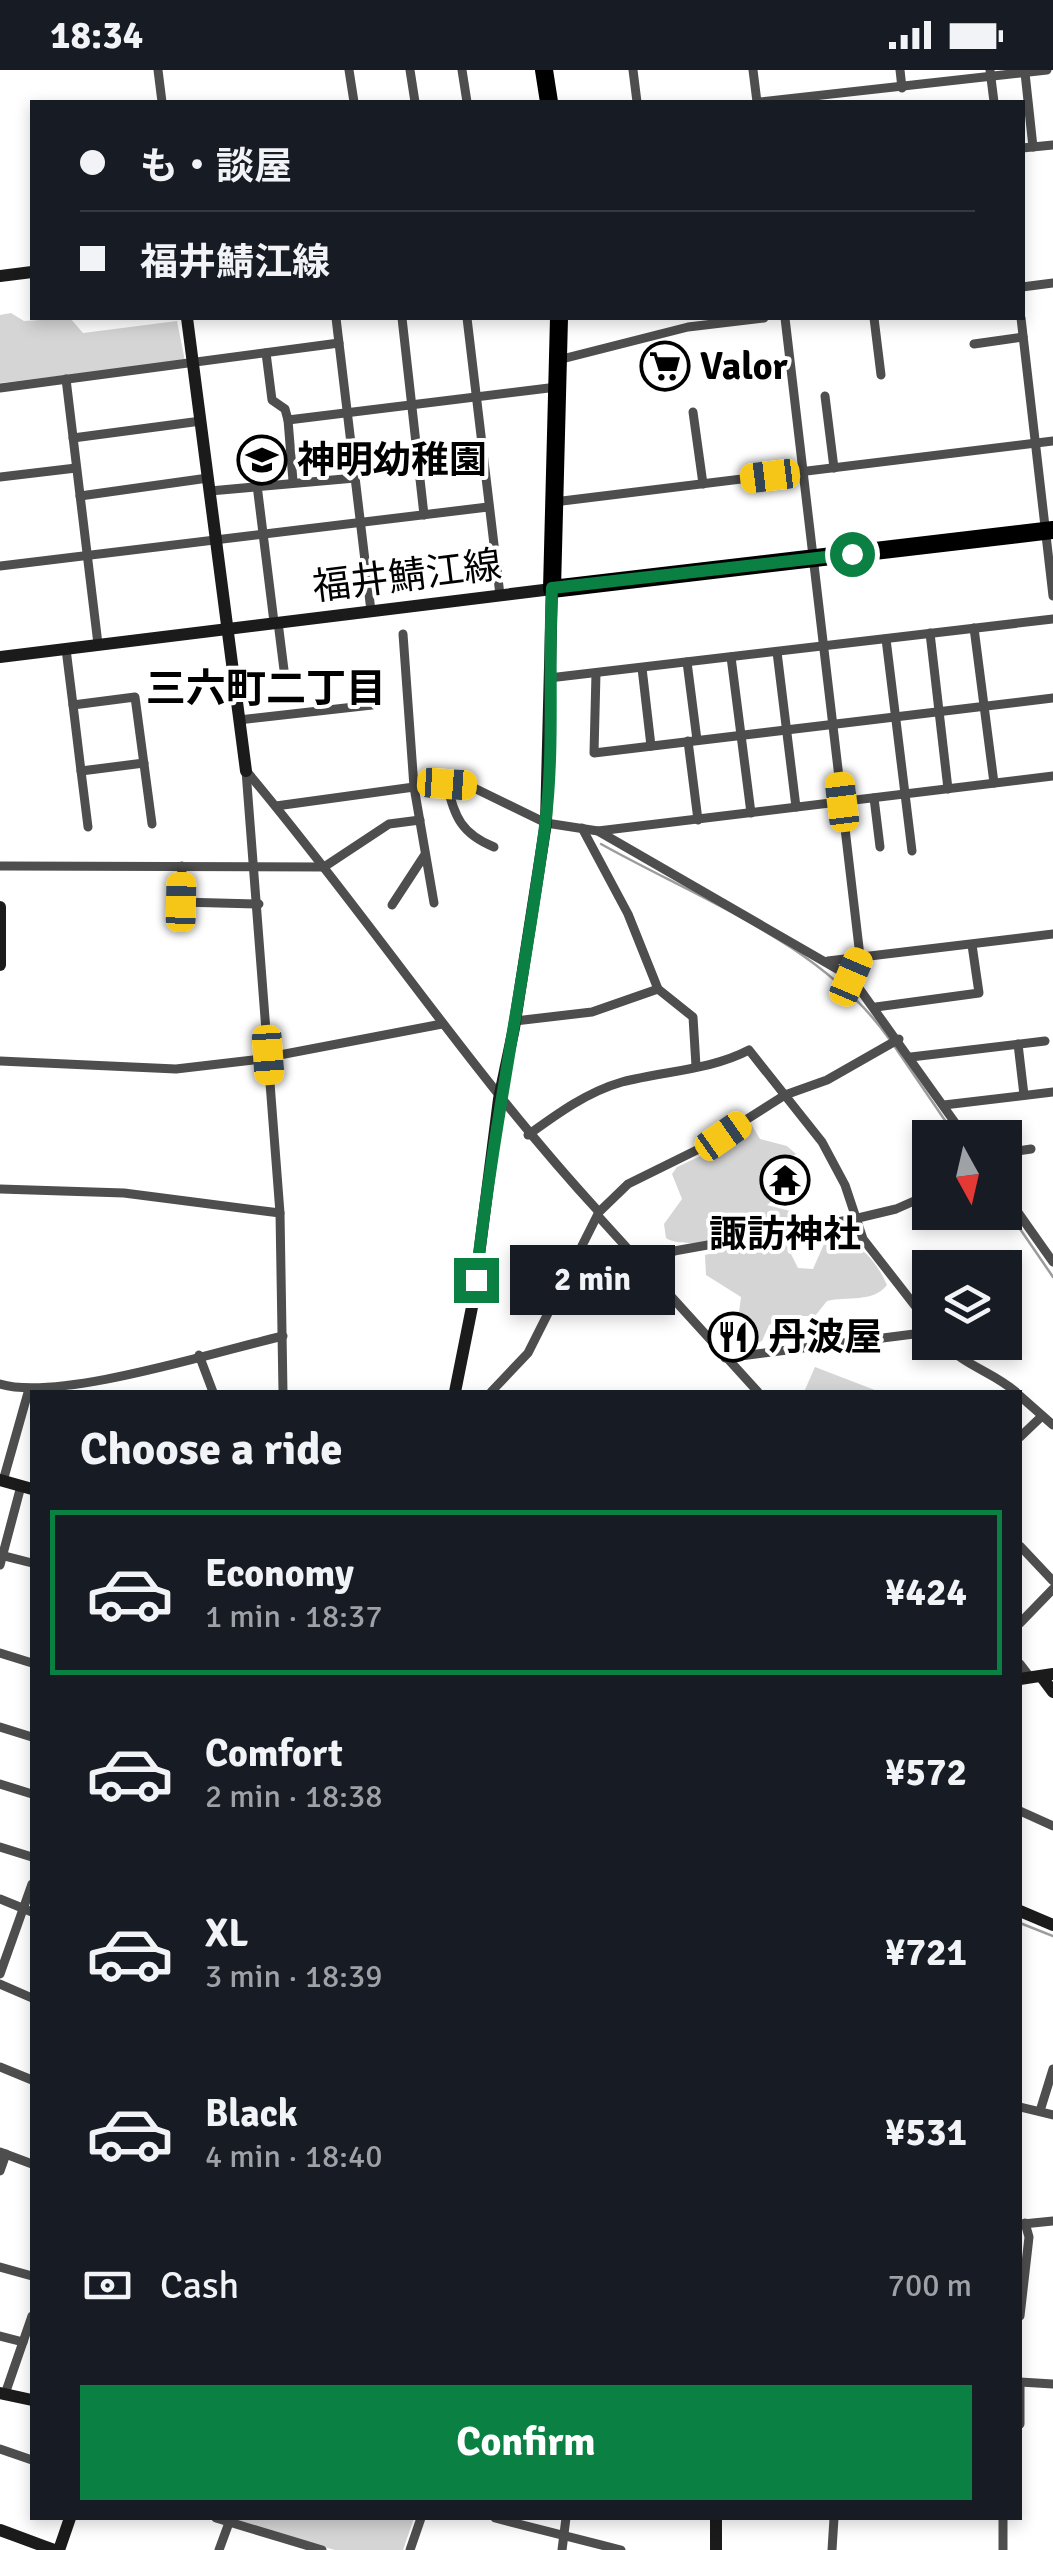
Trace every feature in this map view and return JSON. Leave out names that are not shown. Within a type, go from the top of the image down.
[{"type":"highway","points":[[544,70],[549,100]]},
{"type":"highway","points":[[559,320],[552,588],[1049,530]]},
{"type":"main road","points":[[0,276],[30,272]]},
{"type":"main road","points":[[188,320],[246,771]]},
{"type":"main road","name":"福井鯖江線","points":[[0,657],[552,588],[546,823],[515,1021],[498,1099],[473,1302],[456,1390]]},
{"type":"main road","points":[[0,907],[0,964]]},
{"type":"main road","points":[[2,1480],[27,1488]]},
{"type":"main road","points":[[1036,1677],[1053,1692]]},
{"type":"main road","points":[[1022,1912],[1053,1925]]},
{"type":"main road","points":[[2,2394],[30,2400]]},
{"type":"main road","points":[[0,2530],[56,2550],[69,2520]]},
{"type":"main road","points":[[716,2520],[716,2550]]},
{"type":"street","points":[[158,70],[162,100]]},
{"type":"street","points":[[350,70],[354,100]]},
{"type":"street","points":[[410,70],[416,100]]},
{"type":"street","points":[[462,70],[466,100]]},
{"type":"street","points":[[632,70],[638,100]]},
{"type":"street","points":[[753,70],[758,100]]},
{"type":"street","points":[[900,70],[902,88]]},
{"type":"street","points":[[819,99],[991,74],[1047,70]]},
{"type":"street","points":[[1026,73],[1028,148],[1053,145]]},
{"type":"street","points":[[991,74],[994,100]]},
{"type":"street","points":[[884,90],[886,100]]},
{"type":"street","points":[[1025,287],[1053,284]]},
{"type":"street","points":[[336,320],[371,610]]},
{"type":"street","points":[[402,320],[424,515]]},
{"type":"street","points":[[467,320],[500,595]]},
{"type":"street","points":[[558,360],[688,327],[747,320]]},
{"type":"street","points":[[785,320],[860,956],[851,977]]},
{"type":"street","points":[[874,320],[882,376]]},
{"type":"street","points":[[1021,320],[1049,530],[1053,596]]},
{"type":"street","points":[[974,344],[1023,337]]},
{"type":"street","points":[[0,388],[339,343]]},
{"type":"street","points":[[266,353],[272,400],[285,409],[288,420],[294,481]]},
{"type":"street","points":[[66,380],[98,644]]},
{"type":"street","points":[[288,420],[558,387]]},
{"type":"street","points":[[825,396],[834,468]]},
{"type":"street","points":[[693,412],[703,484]]},
{"type":"street","points":[[73,438],[202,421]]},
{"type":"street","points":[[553,502],[1053,441]]},
{"type":"street","points":[[0,476],[76,468]]},
{"type":"street","points":[[80,496],[354,478]]},
{"type":"street","points":[[257,485],[285,678]]},
{"type":"street","points":[[0,566],[488,507]]},
{"type":"street","points":[[549,678],[1053,618]]},
{"type":"street","points":[[974,628],[994,784]]},
{"type":"street","points":[[930,633],[948,789]]},
{"type":"street","points":[[403,634],[414,787],[434,903]]},
{"type":"street","points":[[886,639],[912,851]]},
{"type":"street","points":[[66,648],[81,771],[91,805],[88,827]]},
{"type":"street","points":[[777,652],[796,807]]},
{"type":"street","points":[[732,657],[751,813]]},
{"type":"street","points":[[687,662],[698,820]]},
{"type":"street","points":[[642,668],[652,746]]},
{"type":"street","points":[[596,673],[594,753],[1053,698]]},
{"type":"street","points":[[73,706],[136,697],[152,824]]},
{"type":"street","points":[[239,720],[372,705]]},
{"type":"street","points":[[81,771],[144,763]]},
{"type":"street","points":[[246,771],[324,867],[498,1099],[648,1273],[756,1390]]},
{"type":"street","points":[[246,771],[260,904],[280,1213],[283,1390]]},
{"type":"street","points":[[276,806],[447,784],[470,786],[546,823],[598,831],[1053,776]]},
{"type":"street","points":[[447,784],[459,824],[472,838],[494,846]]},
{"type":"street","points":[[874,798],[880,847]]},
{"type":"street","points":[[0,866],[324,867],[389,824],[420,820]]},
{"type":"street","points":[[582,828],[628,914],[658,989],[694,1017],[696,1066]]},
{"type":"street","points":[[598,831],[828,960],[851,977],[876,1007],[894,1042],[912,1057],[954,1120]]},
{"type":"street","points":[[392,905],[426,853]]},
{"type":"street","points":[[182,866],[181,902],[260,904]]},
{"type":"street","points":[[828,960],[1053,934]]},
{"type":"street","points":[[876,1007],[979,993],[972,944]]},
{"type":"street","points":[[515,1021],[592,1012],[658,989]]},
{"type":"street","points":[[0,1062],[176,1070],[442,1024]]},
{"type":"street","points":[[912,1057],[1045,1041]]},
{"type":"street","points":[[493,1390],[528,1353],[598,1214],[628,1184],[703,1148],[785,1096],[827,1080],[894,1042]]},
{"type":"street","points":[[1018,1044],[1024,1096]]},
{"type":"street","points":[[528,1135],[567,1107],[619,1083],[750,1050],[822,1142],[845,1185],[862,1238],[912,1305]]},
{"type":"street","points":[[944,1105],[1053,1092]]},
{"type":"street","points":[[1022,1151],[1032,1150]]},
{"type":"street","points":[[0,1188],[124,1192],[280,1213]]},
{"type":"street","points":[[648,1273],[674,1251],[854,1218],[912,1202]]},
{"type":"street","points":[[1022,1216],[1049,1250],[1053,1262]]},
{"type":"street","points":[[725,1358],[912,1332]]},
{"type":"street","points":[[0,1384],[29,1389],[94,1378],[283,1336]]},
{"type":"street","points":[[200,1354],[212,1390]]},
{"type":"street","points":[[964,1360],[977,1364],[1013,1390]]},
{"type":"street","points":[[94,1378],[97,1390]]},
{"type":"street","points":[[2,1480],[29,1389]]},
{"type":"street","points":[[1022,1398],[1053,1425]]},
{"type":"street","points":[[1022,1435],[1042,1416]]},
{"type":"street","points":[[27,1488],[1,1558],[30,1563]]},
{"type":"street","points":[[1022,1548],[1053,1581]]},
{"type":"street","points":[[1022,1621],[1053,1589]]},
{"type":"street","points":[[0,1653],[30,1663]]},
{"type":"street","points":[[0,1727],[30,1737]]},
{"type":"street","points":[[0,1784],[30,1793]]},
{"type":"street","points":[[1022,1813],[1053,1826]]},
{"type":"street","points":[[0,1846],[30,1856]]},
{"type":"street","points":[[0,1899],[29,1910],[0,1974]]},
{"type":"street","points":[[0,1984],[30,1997]]},
{"type":"street","points":[[0,2067],[30,2079]]},
{"type":"street","points":[[1040,2111],[1053,2069]]},
{"type":"street","points":[[1022,2107],[1053,2115]]},
{"type":"street","points":[[0,2171],[3,2153],[30,2163]]},
{"type":"street","points":[[1022,2281],[1029,2236],[1022,2224],[1053,2221]]},
{"type":"street","points":[[0,2267],[30,2275]]},
{"type":"street","points":[[2,2394],[30,2322]]},
{"type":"street","points":[[0,2336],[23,2342]]},
{"type":"street","points":[[1022,2384],[1053,2384]]},
{"type":"street","points":[[0,2450],[30,2459]]},
{"type":"street","points":[[220,2550],[230,2520],[322,2550]]},
{"type":"street","points":[[410,2550],[420,2520]]},
{"type":"street","points":[[503,2520],[621,2550]]},
{"type":"street","points":[[562,2550],[566,2520]]},
{"type":"street","points":[[832,2550],[834,2520]]},
{"type":"street","points":[[1002,2520],[1003,2550]]},
{"type":"shaded area","points":[[11,313],[24,321],[72,320],[83,333],[177,321],[185,361],[0,383],[0,315]]},
{"type":"shaded area","points":[[751,1124],[760,1139],[787,1146],[796,1154],[775,1168],[771,1183],[785,1183],[787,1188],[767,1205],[794,1212],[794,1219],[710,1241],[677,1242],[666,1238],[664,1224],[682,1199],[672,1174],[677,1167],[728,1143]]},
{"type":"shaded area","points":[[774,1239],[787,1246],[798,1268],[813,1269],[824,1244],[854,1245],[870,1258],[887,1285],[867,1297],[827,1301],[815,1316],[790,1316],[769,1325],[762,1341],[756,1343],[738,1320],[741,1297],[706,1275],[705,1255]]},
{"type":"shaded area","points":[[815,1367],[875,1390],[805,1390]]},
{"type":"shaded area","points":[[413,2520],[403,2550],[335,2550],[229,2522]]},
{"type":"waterway","points":[[601,844],[719,905],[795,951],[862,1006],[890,1040]]},
{"type":"waterway","points":[[895,1047],[945,1120]]},
{"type":"waterway","points":[[1021,1230],[1053,1277]]},
{"type":"waterway","points":[[1022,1924],[1053,1936]]},
{"type":"place","name":"Valor","points":[[665,366]]},
{"type":"place","name":"神明幼稚園","points":[[262,460]]},
{"type":"place","name":"諏訪神社","points":[[785,1180]]},
{"type":"place","name":"丹波屋","points":[[733,1337]]},
{"type":"district","name":"三六町二丁目","points":[[266,689]]},
{"type":"route","points":[[476,1280],[498,1099],[514,1028],[546,823],[552,588],[852,554]]}]
